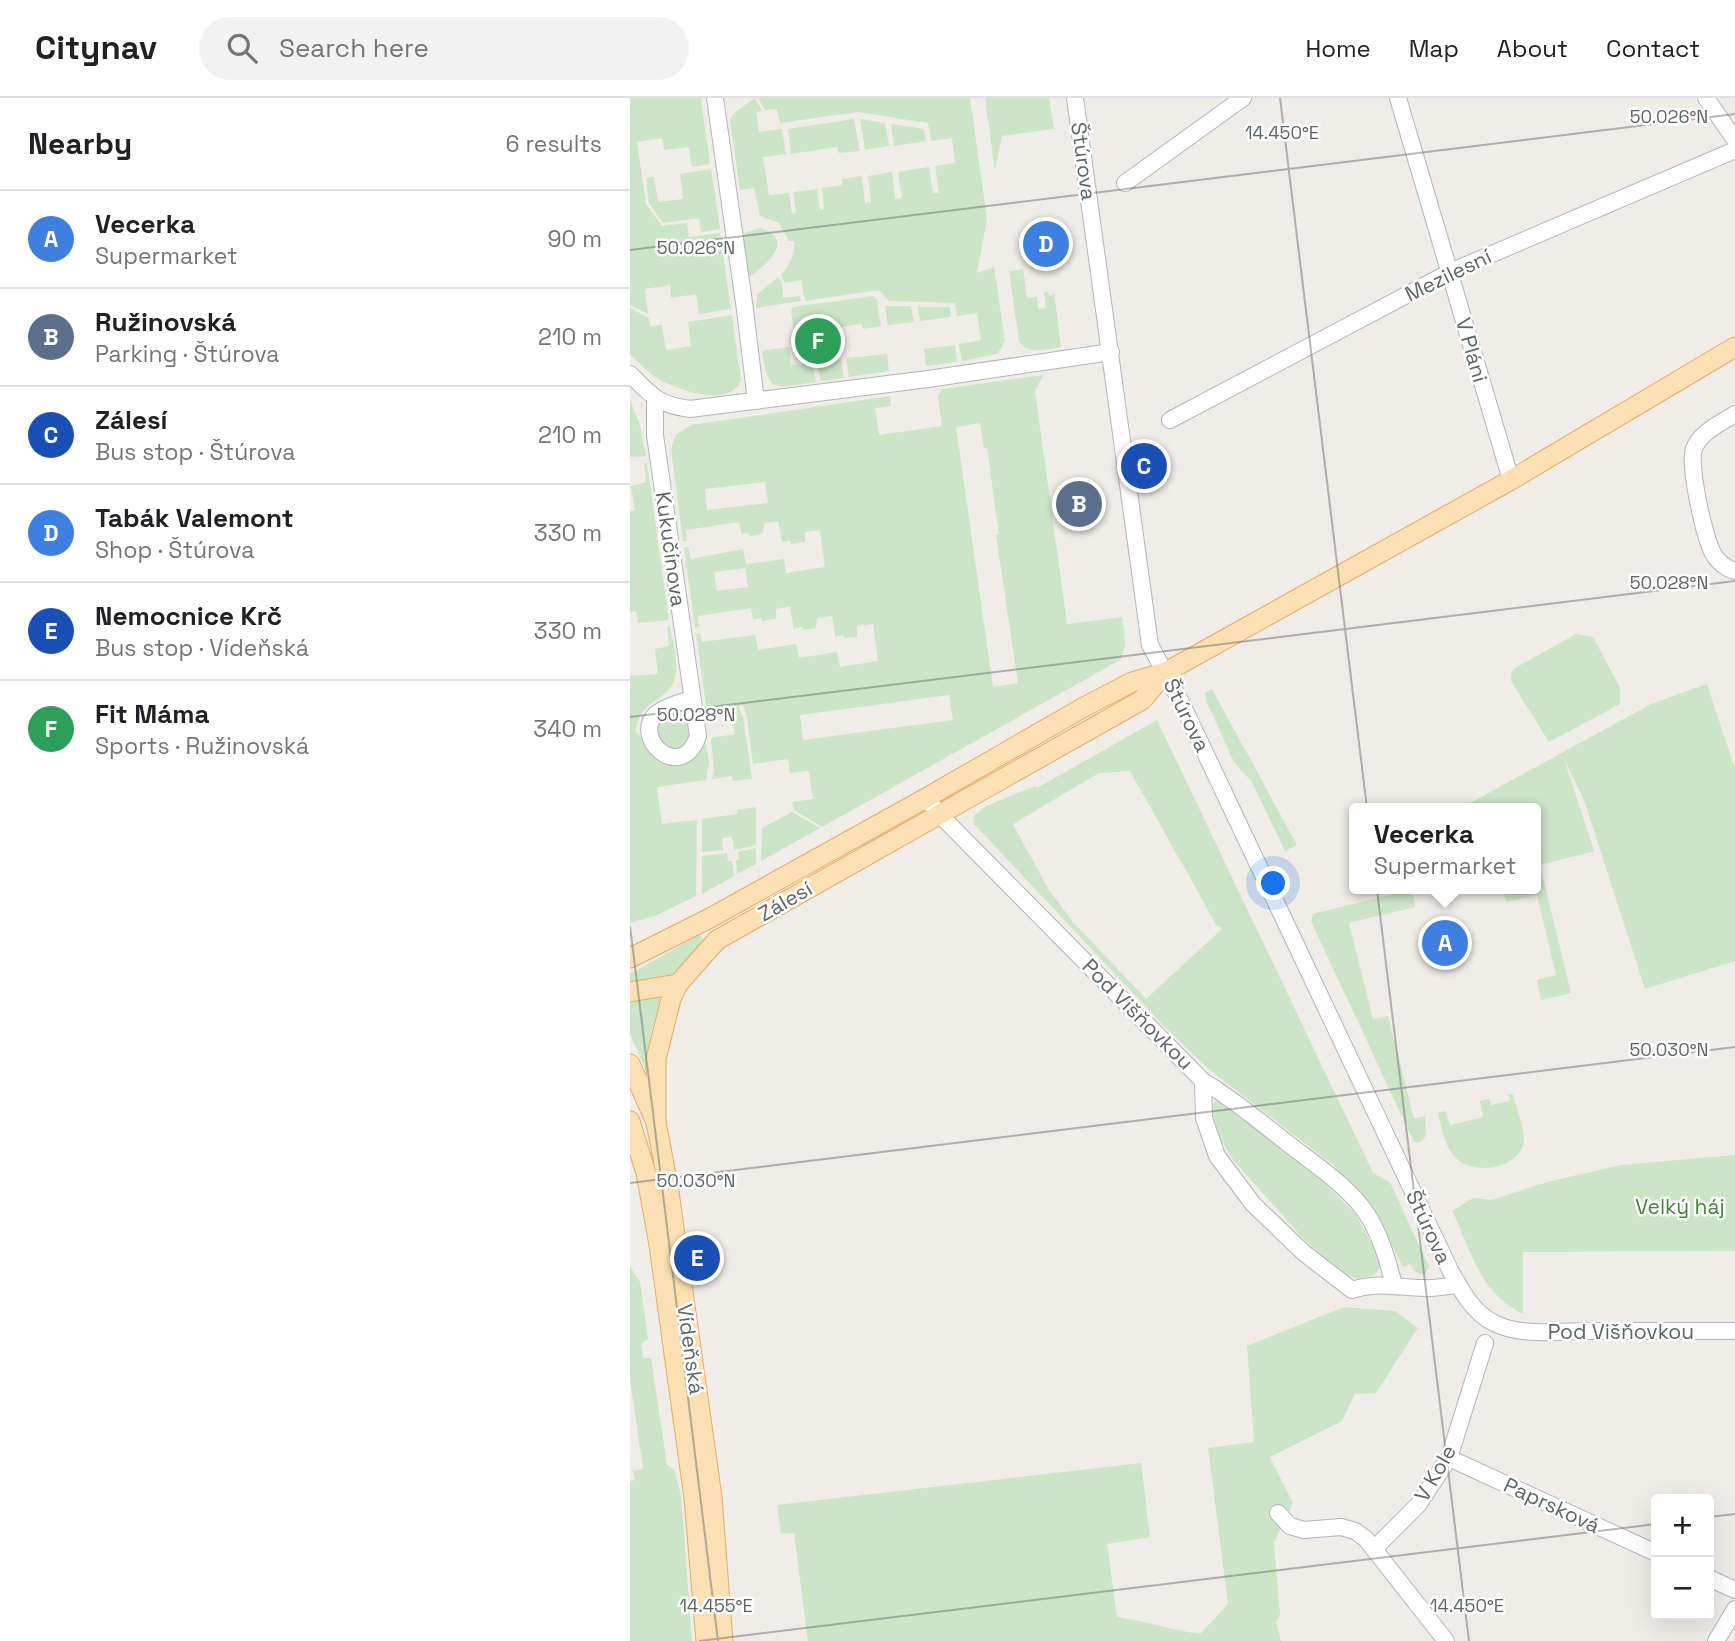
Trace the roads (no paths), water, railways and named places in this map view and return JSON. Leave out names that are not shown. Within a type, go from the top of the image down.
[{"type":"main road","name":"Zálesí","points":[[630,958],[706,920],[1084,707],[1132,682],[1167,672],[1511,480],[1735,347]]},
{"type":"main road","name":"Zálesí","points":[[656,1122],[656,1059],[671,999],[678,984],[717,940],[1142,700],[1167,672]]},
{"type":"main road","points":[[630,946],[651,946]]},
{"type":"main road","points":[[630,992],[678,984]]},
{"type":"main road","name":"Vídeňská","points":[[630,1064],[656,1122],[668,1185],[712,1497],[723,1641]]},
{"type":"main road","name":"Vídeňská","points":[[630,1121],[646,1173],[659,1245],[694,1498],[706,1641]]},
{"type":"street","points":[[715,98],[756,401]]},
{"type":"street","name":"Štúrova","points":[[1075,98],[1150,645],[1167,672],[1457,1285]]},
{"type":"street","points":[[1125,183],[1243,98]]},
{"type":"street","name":"V Pláni","points":[[1398,98],[1511,480]]},
{"type":"street","points":[[1706,98],[1735,140]]},
{"type":"street","name":"Mezilesní","points":[[1170,420],[1450,272],[1735,150]]},
{"type":"street","points":[[630,374],[655,398],[671,407],[690,409],[928,379],[1111,352]]},
{"type":"street","name":"Kukučínova","points":[[655,398],[655,435],[692,699]]},
{"type":"street","points":[[1735,414],[1709,430],[1694,449],[1693,472],[1699,506],[1714,555],[1728,570],[1735,571]]},
{"type":"street","name":"Pod Višňovkou","points":[[926,798],[1203,1081],[1204,1118],[1217,1156],[1253,1203],[1304,1253],[1352,1290],[1368,1285],[1424,1289],[1457,1285],[1484,1317],[1508,1328],[1551,1331],[1735,1331]]},
{"type":"street","points":[[1203,1081],[1223,1093],[1332,1178],[1360,1205],[1379,1236],[1394,1285]]},
{"type":"street","name":"V Kole","points":[[1374,1549],[1418,1505],[1449,1458],[1485,1343]]},
{"type":"street","name":"Paprsková","points":[[1449,1458],[1651,1551]]},
{"type":"street","points":[[1278,1513],[1290,1526],[1304,1530],[1341,1527],[1355,1531],[1374,1549],[1446,1641]]},
{"type":"street","points":[[1714,1580],[1735,1590]]},
{"type":"street","points":[[1716,1641],[1735,1609]]},
{"type":"place","name":"Tabák Valemont","points":[[1046,244]]},
{"type":"place","name":"Fit Máma","points":[[818,341]]},
{"type":"place","name":"Zálesí","points":[[1144,466]]},
{"type":"place","name":"Ružinovská","points":[[1079,504]]},
{"type":"place","name":"Vecerka","points":[[1445,943]]},
{"type":"place","name":"Nemocnice Krč","points":[[697,1258]]},
{"type":"park label","name":"Velký háj","points":[[1680,1206]]}]
